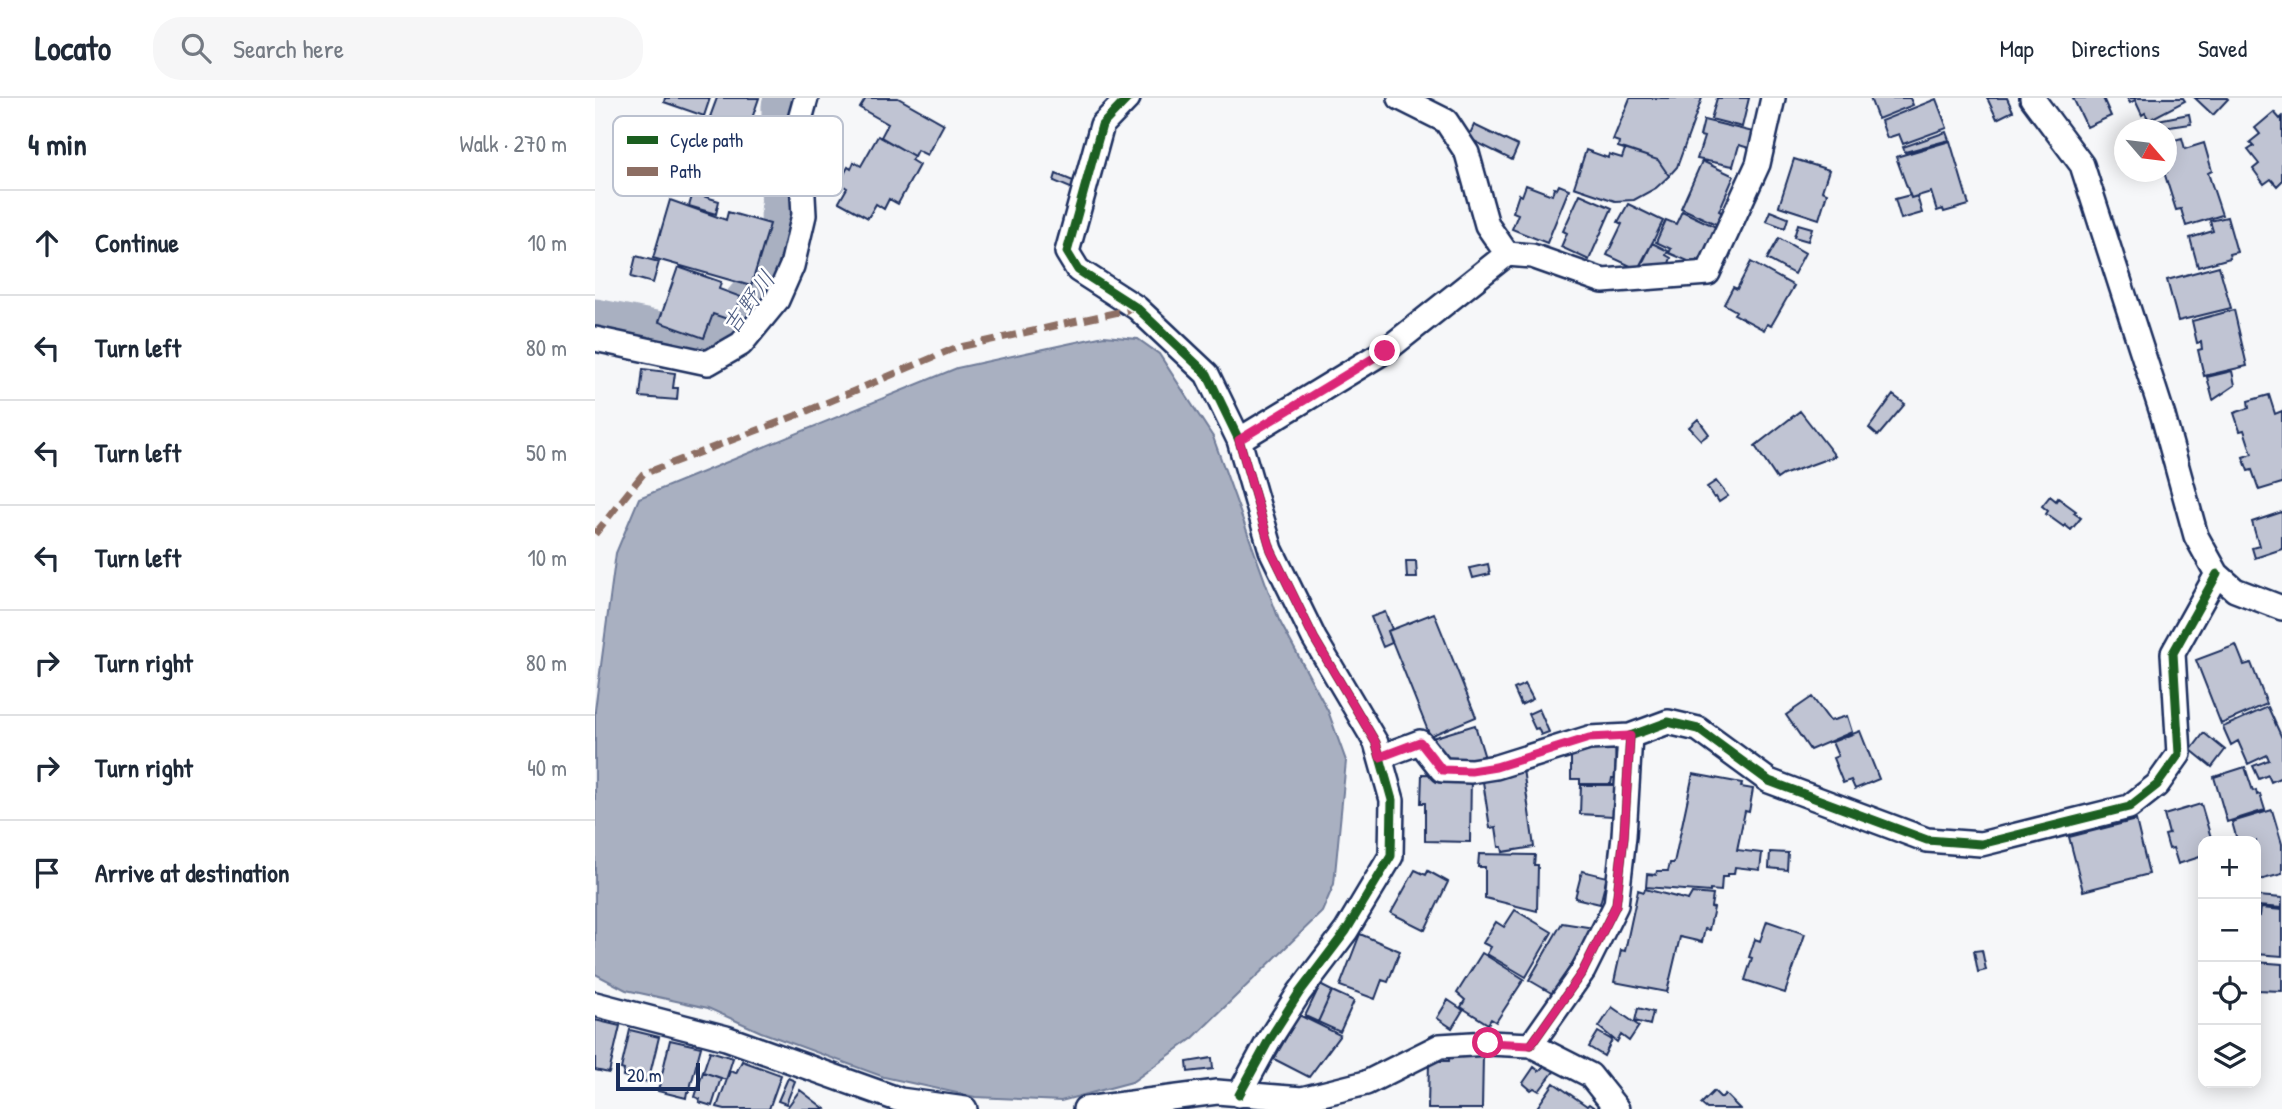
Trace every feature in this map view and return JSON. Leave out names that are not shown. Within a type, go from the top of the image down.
[{"type":"street","points":[[801,116],[806,98]]},
{"type":"street","points":[[1128,98],[1101,125],[1067,252],[1078,270],[1137,308],[1207,374],[1239,440],[1271,550],[1314,638],[1376,743],[1392,800],[1391,856],[1346,930],[1276,1028],[1239,1095]]},
{"type":"street","points":[[1400,98],[1446,121],[1467,153],[1487,225],[1507,254]]},
{"type":"street","points":[[1239,440],[1385,351],[1507,254],[1532,256],[1603,281],[1708,272],[1758,164],[1773,98]]},
{"type":"street","points":[[2032,98],[2082,164],[2163,416],[2196,536],[2217,574],[2235,590],[2282,608]]},
{"type":"street","points":[[595,339],[708,363],[741,344],[777,300],[792,266],[803,215],[802,196]]},
{"type":"street","points":[[1380,757],[1420,742],[1442,770],[1471,771],[1496,767],[1589,738],[1630,736],[1668,722],[1698,729],[1769,781],[1927,840],[1981,844],[2129,807],[2157,785],[2179,754],[2173,653],[2217,574]]},
{"type":"street","points":[[1531,1045],[1583,971],[1616,905],[1624,836],[1630,736]]},
{"type":"street","points":[[595,1004],[726,1038],[900,1104],[965,1109]]},
{"type":"street","points":[[1085,1109],[1217,1092],[1288,1105],[1366,1083],[1440,1046],[1488,1043],[1531,1045],[1590,1075],[1617,1109]]},
{"type":"water","points":[[1104,336],[1138,339],[1159,354],[1213,437],[1279,620],[1328,711],[1346,761],[1334,884],[1322,912],[1193,1038],[1132,1082],[1061,1101],[975,1097],[884,1077],[761,1032],[708,1008],[626,990],[595,974],[595,710],[616,553],[639,498],[957,368]]},
{"type":"building","points":[[665,98],[710,98],[704,116],[664,102]]},
{"type":"building","points":[[717,98],[759,98],[753,116],[710,116]]},
{"type":"building","points":[[866,98],[898,98],[944,124],[927,155],[917,150],[914,156],[881,137],[888,124],[860,108]]},
{"type":"building","points":[[1630,98],[1702,98],[1677,167],[1669,176],[1658,160],[1618,147],[1619,142],[1613,140]]},
{"type":"building","points":[[1717,98],[1749,98],[1742,127],[1711,119]]},
{"type":"building","points":[[1870,98],[1910,98],[1913,105],[1878,119]]},
{"type":"building","points":[[1987,98],[2007,98],[2013,111],[1997,119]]},
{"type":"building","points":[[2073,98],[2103,98],[2111,116],[2087,127]]},
{"type":"building","points":[[2127,98],[2183,98],[2185,101],[2151,119],[2145,113],[2142,115],[2135,100],[2130,103]]},
{"type":"building","points":[[2195,98],[2227,98],[2228,99],[2213,115]]},
{"type":"building","points":[[1936,99],[1947,128],[1903,144],[1899,134],[1887,138],[1881,121]]},
{"type":"building","points":[[2274,112],[2280,119],[2282,117],[2282,181],[2277,186],[2271,179],[2264,184],[2253,169],[2259,164],[2248,150],[2254,146],[2250,142],[2260,134],[2255,128]]},
{"type":"building","points":[[2189,114],[2191,124],[2177,126],[2177,119],[2163,119]]},
{"type":"building","points":[[1704,120],[1753,132],[1749,148],[1739,145],[1733,166],[1697,159],[1704,137],[1700,136]]},
{"type":"building","points":[[1474,125],[1518,146],[1512,160],[1468,138]]},
{"type":"building","points":[[1946,132],[1949,140],[1905,152],[1903,147]]},
{"type":"building","points":[[878,136],[914,156],[911,160],[919,165],[898,204],[889,199],[884,209],[876,204],[868,218],[839,202],[847,188],[843,186],[843,176],[848,167],[851,169],[854,162],[861,166]]},
{"type":"building","points":[[2182,138],[2185,149],[2204,143],[2212,171],[2208,173],[2222,215],[2186,226],[2181,209],[2176,210],[2167,182],[2177,182],[2177,139]]},
{"type":"building","points":[[1950,141],[1969,205],[1944,212],[1943,209],[1937,211],[1931,192],[1911,198],[1896,157]]},
{"type":"building","points":[[1625,149],[1658,160],[1669,176],[1656,188],[1634,200],[1615,201],[1574,187],[1586,150],[1608,158],[1609,154],[1622,158]]},
{"type":"building","points":[[1794,159],[1829,170],[1822,191],[1827,193],[1819,219],[1779,206]]},
{"type":"building","points":[[1702,161],[1734,176],[1719,211],[1723,213],[1718,225],[1681,208]]},
{"type":"building","points":[[1056,174],[1078,183],[1075,190],[1054,181]]},
{"type":"building","points":[[1526,185],[1552,195],[1554,188],[1557,189],[1559,185],[1569,189],[1547,243],[1512,229],[1518,214],[1513,212],[1519,194],[1522,196]]},
{"type":"building","points":[[1580,194],[1612,208],[1589,260],[1561,247],[1567,233],[1563,231]]},
{"type":"building","points":[[1910,195],[1911,198],[1917,196],[1922,213],[1901,219],[1895,199]]},
{"type":"building","points":[[692,196],[719,201],[716,214],[689,206]]},
{"type":"building","points":[[670,200],[726,220],[728,212],[770,224],[751,286],[653,258]]},
{"type":"building","points":[[1628,204],[1663,221],[1639,270],[1607,255],[1622,224],[1618,222]]},
{"type":"building","points":[[1682,211],[1716,227],[1700,261],[1697,260],[1695,264],[1669,253],[1671,249],[1656,242],[1666,220],[1676,224]]},
{"type":"building","points":[[1770,211],[1788,218],[1785,228],[1766,221]]},
{"type":"building","points":[[2227,217],[2237,252],[2229,254],[2230,258],[2198,267],[2190,238],[2213,231],[2210,221]]},
{"type":"building","points":[[1798,224],[1812,228],[1808,241],[1794,237]]},
{"type":"building","points":[[1779,238],[1805,253],[1794,274],[1767,259]]},
{"type":"building","points":[[1652,243],[1668,251],[1666,255],[1671,258],[1667,268],[1652,270],[1640,265]]},
{"type":"building","points":[[636,256],[659,262],[653,283],[631,277]]},
{"type":"building","points":[[1751,262],[1794,286],[1771,326],[1767,324],[1764,330],[1734,314],[1736,311],[1724,304],[1733,287],[1737,289]]},
{"type":"building","points":[[2219,266],[2231,308],[2178,321],[2167,280]]},
{"type":"building","points":[[678,267],[721,282],[719,289],[741,297],[733,321],[713,314],[704,338],[659,322]]},
{"type":"building","points":[[2234,310],[2247,366],[2204,376],[2198,350],[2202,349],[2201,342],[2197,343],[2192,321]]},
{"type":"building","points":[[643,369],[675,373],[673,388],[678,388],[677,400],[640,397]]},
{"type":"building","points":[[2232,371],[2235,385],[2213,400],[2207,377]]},
{"type":"building","points":[[1893,395],[1905,404],[1878,436],[1869,428]]},
{"type":"building","points":[[2269,395],[2275,414],[2282,411],[2282,483],[2259,490],[2252,470],[2248,471],[2243,457],[2252,454],[2244,430],[2240,431],[2234,413],[2249,408],[2248,401]]},
{"type":"building","points":[[1800,411],[1835,456],[1777,479],[1755,446]]},
{"type":"building","points":[[1698,419],[1709,434],[1701,440],[1689,427]]},
{"type":"building","points":[[1716,481],[1728,496],[1719,502],[1707,487]]},
{"type":"building","points":[[2050,496],[2056,501],[2058,498],[2081,518],[2071,530],[2046,514],[2048,511],[2042,506]]},
{"type":"building","points":[[2282,512],[2282,549],[2255,558],[2252,548],[2259,546],[2252,522]]},
{"type":"building","points":[[1406,561],[1416,561],[1417,578],[1407,578]]},
{"type":"building","points":[[1488,564],[1490,574],[1473,578],[1470,568]]},
{"type":"building","points":[[1385,612],[1392,629],[1388,631],[1392,643],[1383,647],[1371,617]]},
{"type":"building","points":[[1434,613],[1476,717],[1430,736],[1388,631]]},
{"type":"building","points":[[2236,645],[2244,665],[2251,663],[2267,704],[2221,724],[2196,660]]},
{"type":"building","points":[[1525,684],[1533,699],[1521,705],[1514,689]]},
{"type":"building","points":[[1812,697],[1830,721],[1847,716],[1852,732],[1810,750],[1786,715]]},
{"type":"building","points":[[2268,707],[2282,738],[2282,777],[2271,782],[2268,775],[2259,779],[2253,766],[2269,760],[2267,755],[2248,764],[2238,741],[2231,745],[2223,727]]},
{"type":"building","points":[[1539,709],[1549,732],[1541,735],[1528,714]]},
{"type":"building","points":[[1475,725],[1485,758],[1456,762],[1439,755],[1432,738]]},
{"type":"building","points":[[1860,731],[1879,779],[1855,789],[1851,780],[1843,783],[1833,758],[1838,756],[1832,742]]},
{"type":"building","points":[[2204,733],[2225,750],[2212,767],[2191,750]]},
{"type":"building","points":[[1615,740],[1616,778],[1612,778],[1611,784],[1580,784],[1580,779],[1571,779],[1571,752]]},
{"type":"building","points":[[2245,767],[2253,791],[2256,790],[2257,795],[2260,794],[2265,810],[2227,822],[2214,777]]},
{"type":"building","points":[[1523,769],[1534,847],[1503,852],[1502,847],[1499,847],[1496,827],[1490,828],[1482,775]]},
{"type":"building","points":[[1422,774],[1471,775],[1470,842],[1425,841],[1425,803],[1421,803]]},
{"type":"building","points":[[1693,774],[1742,783],[1741,787],[1753,789],[1749,812],[1745,811],[1737,850],[1762,853],[1760,870],[1735,867],[1734,874],[1722,877],[1721,891],[1646,887],[1647,874],[1656,875],[1657,871],[1668,871],[1670,863],[1674,863]]},
{"type":"building","points":[[1581,785],[1615,785],[1613,816],[1580,814]]},
{"type":"building","points":[[2201,804],[2211,836],[2198,836],[2198,858],[2178,864],[2165,835],[2169,834],[2164,815]]},
{"type":"building","points":[[2272,810],[2282,844],[2282,874],[2261,880],[2261,836],[2236,836],[2232,822]]},
{"type":"building","points":[[2136,820],[2149,874],[2083,891],[2069,837]]},
{"type":"building","points":[[1770,852],[1788,853],[1787,870],[1769,868]]},
{"type":"building","points":[[1479,854],[1535,855],[1534,865],[1538,865],[1537,911],[1485,898],[1485,867],[1478,867]]},
{"type":"building","points":[[1415,870],[1426,875],[1428,871],[1448,882],[1425,930],[1391,913]]},
{"type":"building","points":[[1582,871],[1607,877],[1600,904],[1575,898]]},
{"type":"building","points":[[1645,889],[1688,900],[1692,893],[1713,895],[1711,907],[1714,908],[1709,930],[1705,929],[1702,942],[1680,937],[1667,992],[1614,982],[1621,950],[1625,951],[1638,890],[1644,892]]},
{"type":"building","points":[[2261,896],[2282,898],[2282,908],[2261,906]]},
{"type":"building","points":[[2261,908],[2282,910],[2282,956],[2261,954]]},
{"type":"building","points":[[1515,910],[1552,932],[1526,977],[1487,954],[1491,947],[1483,943],[1496,922],[1504,927]]},
{"type":"building","points":[[1767,921],[1805,934],[1785,993],[1745,980],[1755,939],[1760,941]]},
{"type":"building","points":[[1562,923],[1594,928],[1553,994],[1529,980]]},
{"type":"building","points":[[1360,934],[1400,951],[1388,982],[1382,980],[1375,999],[1340,986]]},
{"type":"building","points":[[1982,950],[1986,970],[1978,972],[1974,951]]},
{"type":"building","points":[[1482,953],[1524,979],[1496,1022],[1491,1019],[1488,1024],[1461,1007],[1465,1000],[1457,993]]},
{"type":"building","points":[[2261,962],[2282,964],[2282,991],[2261,990]]},
{"type":"building","points":[[1320,985],[1332,991],[1318,1022],[1305,1016]]},
{"type":"building","points":[[1332,991],[1354,1001],[1340,1032],[1318,1022]]},
{"type":"building","points":[[1448,1000],[1463,1010],[1452,1028],[1437,1018]]},
{"type":"building","points":[[1612,1007],[1639,1026],[1629,1041],[1621,1035],[1617,1042],[1599,1027]]},
{"type":"building","points":[[1638,1008],[1653,1012],[1650,1025],[1635,1021]]},
{"type":"building","points":[[1299,1015],[1340,1035],[1309,1077],[1274,1059]]},
{"type":"building","points":[[595,1020],[620,1026],[609,1073],[595,1070]]},
{"type":"building","points":[[630,1030],[659,1037],[648,1082],[623,1076],[624,1070],[621,1069]]},
{"type":"building","points":[[1598,1032],[1612,1040],[1604,1056],[1589,1047]]},
{"type":"building","points":[[670,1040],[701,1047],[686,1098],[658,1091]]},
{"type":"building","points":[[710,1051],[733,1058],[726,1080],[703,1072]]},
{"type":"building","points":[[1449,1055],[1483,1055],[1482,1109],[1428,1109],[1429,1061],[1449,1061]]},
{"type":"building","points":[[1212,1058],[1213,1069],[1188,1072],[1187,1062]]},
{"type":"building","points":[[742,1061],[781,1075],[769,1109],[717,1107],[730,1071],[736,1073]]},
{"type":"building","points":[[1546,1064],[1555,1070],[1539,1091],[1534,1088],[1531,1090],[1523,1083],[1534,1067],[1539,1071]]},
{"type":"building","points":[[703,1072],[721,1078],[712,1106],[699,1102],[700,1099],[695,1097]]},
{"type":"building","points":[[788,1078],[795,1081],[786,1104],[778,1101]]},
{"type":"building","points":[[1554,1083],[1587,1106],[1589,1104],[1596,1109],[1536,1109]]},
{"type":"building","points":[[800,1090],[825,1109],[786,1109]]},
{"type":"building","points":[[1714,1091],[1721,1098],[1725,1094],[1740,1109],[1707,1109],[1701,1104]]},
{"type":"waterway","name":"吉野川","points":[[787,116],[787,106],[791,98]]},
{"type":"waterway","name":"吉野川","points":[[595,324],[694,344],[719,341],[769,280],[786,239],[786,196]]},
{"type":"marked path","points":[[595,534],[643,474],[800,414],[955,348],[1137,308]]},
{"type":"cycle path","points":[[1128,98],[1102,125],[1067,252],[1078,270],[1137,308],[1207,374],[1239,440],[1271,550],[1314,638],[1376,743],[1392,800],[1391,856],[1346,931],[1299,993],[1269,1040],[1239,1095]]},
{"type":"cycle path","points":[[1531,1045],[1583,971],[1616,905],[1624,836],[1630,736],[1668,722],[1698,729],[1769,781],[1927,840],[1981,844],[2129,807],[2157,785],[2179,754],[2173,653],[2217,574]]},
{"type":"route","points":[[1385,351],[1239,440],[1271,550],[1314,638],[1376,743],[1380,757],[1420,742],[1442,770],[1471,771],[1496,767],[1589,738],[1630,736],[1624,836],[1616,905],[1583,971],[1531,1045],[1488,1043]]}]
